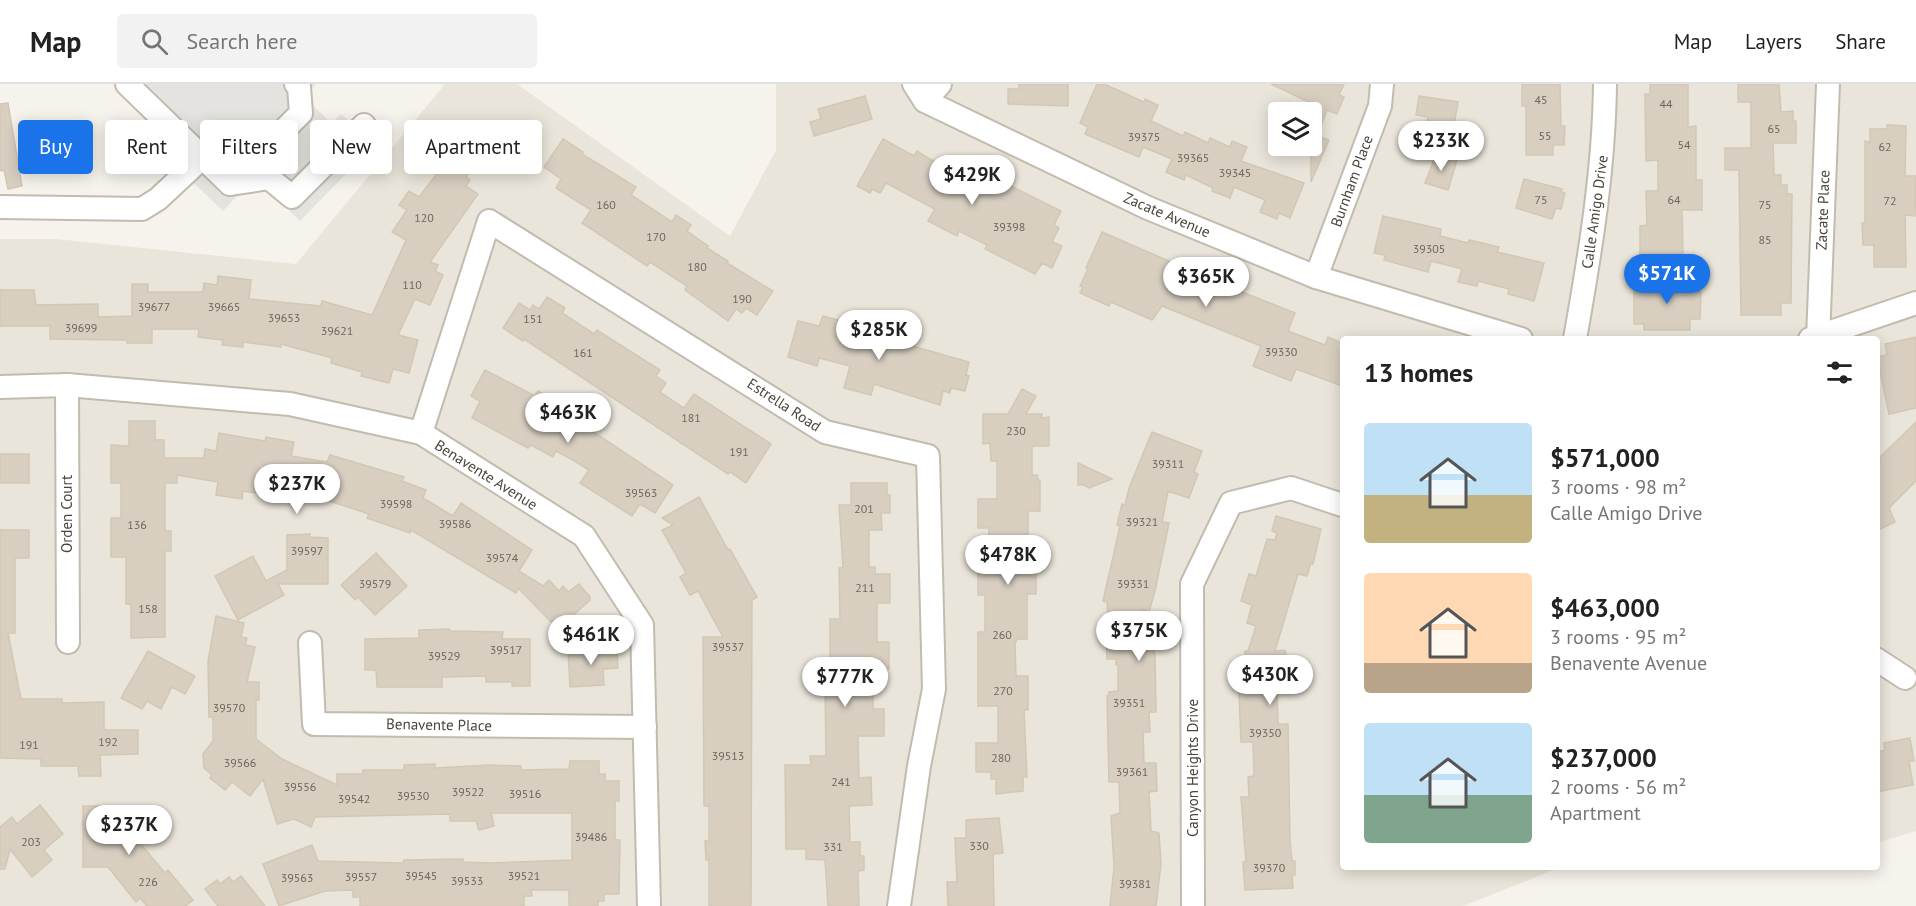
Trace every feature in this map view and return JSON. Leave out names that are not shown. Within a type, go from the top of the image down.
[{"type":"street","points":[[128,84],[200,155]]},
{"type":"street","points":[[230,184],[301,113],[299,87],[296,84]]},
{"type":"street","name":"Zacate Avenue","points":[[920,92],[940,84]]},
{"type":"street","name":"Burnham Place","points":[[1316,277],[1380,106],[1382,84]]},
{"type":"street","name":"Calle Amigo Drive","points":[[1576,336],[1590,251],[1604,142],[1605,84]]},
{"type":"street","name":"Zacate Place","points":[[1815,336],[1828,84]]},
{"type":"street","name":"Zacate Avenue","points":[[920,92],[1148,208],[1316,277],[1511,336]]},
{"type":"street","points":[[0,207],[142,209],[158,200],[200,159]]},
{"type":"street","points":[[220,174],[230,184]]},
{"type":"street","points":[[230,184],[269,178],[292,197],[315,174]]},
{"type":"street","name":"Estrella Road","points":[[421,433],[489,221],[825,432],[928,456],[934,689],[919,766],[899,906]]},
{"type":"street","points":[[1821,336],[1916,303]]},
{"type":"street","name":"Benavente Avenue","points":[[0,387],[67,386],[290,404],[421,433],[584,536],[642,625],[649,906]]},
{"type":"street","name":"Orden Court","points":[[67,386],[68,642]]},
{"type":"street","name":"Canyon Heights Drive","points":[[1193,906],[1192,584],[1231,503],[1291,488],[1340,504]]},
{"type":"street","name":"Benavente Place","points":[[310,643],[314,724],[645,727]]},
{"type":"street","points":[[1880,662],[1905,678]]},
{"type":"shaded area","points":[[116,84],[316,84],[307,94],[307,100],[328,120],[310,120],[310,174],[346,174],[300,221],[274,196],[263,190],[250,190],[236,197],[223,211],[184,174],[188,174],[188,120],[151,120]]},
{"type":"shaded area","points":[[445,84],[517,84],[730,236],[776,150],[776,84],[1916,84],[1916,831],[1880,842],[1880,336],[1340,336],[1340,870],[1553,870],[1463,906],[0,906],[0,239],[56,239],[296,264],[370,174],[392,174],[392,148],[404,134],[404,174],[542,174],[542,120],[415,120]]},
{"type":"shaded area","points":[[362,112],[370,120],[352,120]]},
{"type":"shaded area","points":[[341,114],[348,120],[335,120]]},
{"type":"building","points":[[1019,84],[1068,84],[1068,106],[1008,104],[1008,89],[1019,89]]},
{"type":"building","points":[[1097,84],[1104,84],[1144,102],[1145,99],[1158,105],[1151,121],[1183,136],[1185,132],[1208,143],[1210,138],[1230,147],[1232,141],[1247,147],[1241,161],[1304,183],[1290,218],[1279,213],[1277,219],[1260,212],[1265,200],[1234,187],[1230,198],[1212,191],[1213,188],[1186,175],[1184,180],[1166,172],[1172,159],[1143,147],[1139,157],[1085,134],[1088,127],[1080,123]]},
{"type":"building","points":[[1271,84],[1344,84],[1339,95],[1344,97],[1337,114],[1327,110],[1322,123],[1322,102],[1309,102]]},
{"type":"building","points":[[1522,84],[1560,84],[1561,126],[1565,126],[1564,145],[1553,145],[1553,155],[1526,155],[1526,106],[1522,106]]},
{"type":"building","points":[[1650,84],[1688,84],[1688,127],[1696,126],[1696,180],[1702,180],[1702,210],[1682,210],[1683,255],[1640,256],[1640,226],[1647,225],[1646,191],[1658,191],[1658,160],[1646,161],[1645,94],[1650,94]]},
{"type":"building","points":[[1738,84],[1779,84],[1781,112],[1793,111],[1793,121],[1796,121],[1796,143],[1773,143],[1774,175],[1781,175],[1781,185],[1787,185],[1787,194],[1792,194],[1791,303],[1781,303],[1781,315],[1741,315],[1739,170],[1725,170],[1725,148],[1751,148],[1751,102],[1738,102]]},
{"type":"building","points":[[865,96],[872,119],[814,136],[810,122],[821,119],[818,109]]},
{"type":"building","points":[[1419,96],[1458,102],[1453,131],[1426,127],[1428,117],[1416,115]]},
{"type":"building","points":[[8,103],[18,174],[20,174],[22,186],[8,189],[4,170],[0,171],[0,104]]},
{"type":"building","points":[[1887,125],[1906,126],[1905,176],[1916,176],[1915,216],[1905,215],[1906,267],[1874,267],[1874,245],[1863,245],[1865,141],[1870,142],[1870,129],[1887,129]]},
{"type":"building","points":[[1322,138],[1329,140],[1311,182],[1311,156],[1322,156]]},
{"type":"building","points":[[563,139],[583,152],[582,154],[636,187],[631,195],[672,222],[676,215],[691,225],[687,231],[708,246],[707,248],[773,291],[757,315],[746,308],[742,313],[736,309],[728,321],[685,290],[687,286],[650,262],[647,266],[582,223],[591,210],[556,188],[561,179],[544,167]]},
{"type":"building","points":[[883,139],[914,156],[917,151],[946,169],[945,171],[970,184],[977,169],[1061,211],[1054,225],[1059,228],[1052,242],[1062,246],[1052,268],[1042,263],[1035,274],[985,249],[987,245],[959,231],[957,236],[928,221],[935,209],[886,183],[880,193],[872,189],[870,193],[857,186]]},
{"type":"building","points":[[1436,155],[1457,160],[1448,190],[1425,183]]},
{"type":"building","points":[[437,174],[468,174],[466,177],[470,180],[466,186],[478,194],[430,262],[438,265],[435,271],[443,275],[430,305],[415,299],[398,335],[418,340],[409,373],[393,369],[389,383],[361,376],[362,372],[331,363],[332,358],[281,344],[281,347],[243,342],[243,347],[222,345],[223,340],[198,337],[199,329],[152,329],[152,343],[127,343],[127,340],[50,339],[50,326],[0,326],[0,290],[34,290],[36,305],[98,304],[98,317],[132,316],[132,284],[148,284],[148,292],[203,292],[204,283],[217,285],[218,276],[251,280],[249,299],[321,306],[322,301],[372,315],[406,240],[392,232],[407,210],[399,205],[409,191],[419,197]]},
{"type":"building","points":[[1524,179],[1562,189],[1561,192],[1565,193],[1561,209],[1556,208],[1552,219],[1516,208]]},
{"type":"building","points":[[1383,216],[1441,229],[1440,236],[1499,247],[1497,252],[1544,263],[1534,301],[1508,294],[1509,289],[1478,281],[1477,286],[1458,282],[1462,269],[1431,261],[1428,272],[1384,260],[1385,255],[1374,253]]},
{"type":"building","points":[[1102,232],[1295,313],[1288,331],[1325,345],[1328,337],[1340,342],[1340,385],[1296,369],[1291,381],[1253,366],[1261,346],[1162,306],[1152,320],[1111,302],[1109,306],[1080,293],[1083,287],[1080,286],[1088,269],[1086,268]]},
{"type":"building","points":[[1673,271],[1691,272],[1690,292],[1701,292],[1700,319],[1690,319],[1690,330],[1644,330],[1644,324],[1634,324],[1634,286],[1673,287]]},
{"type":"building","points":[[547,297],[565,308],[562,313],[594,334],[597,330],[660,370],[656,376],[666,383],[660,392],[684,408],[694,394],[771,444],[746,483],[730,472],[728,474],[524,339],[523,341],[503,328],[519,303],[530,310],[533,305],[539,309]]},
{"type":"building","points":[[823,316],[846,322],[845,327],[969,362],[966,375],[969,376],[965,391],[951,388],[950,393],[943,391],[940,405],[874,384],[871,395],[844,388],[850,366],[819,358],[817,366],[788,357],[798,321],[819,326]]},
{"type":"building","points":[[1916,337],[1916,408],[1889,414],[1880,371],[1880,356],[1887,355],[1885,344]]},
{"type":"building","points":[[485,370],[535,396],[538,391],[551,398],[546,406],[595,433],[673,485],[655,513],[640,504],[632,516],[580,483],[589,470],[573,460],[556,451],[553,457],[531,445],[528,448],[472,418],[480,401],[471,396]]},
{"type":"building","points":[[1022,389],[1036,396],[1026,414],[1042,414],[1042,418],[1049,417],[1049,446],[1032,446],[1032,475],[1037,475],[1040,480],[1040,511],[1028,511],[1028,543],[1036,543],[1036,594],[1027,594],[1027,639],[1017,639],[1015,644],[1016,676],[1028,676],[1028,710],[1024,710],[1027,777],[1023,777],[1023,791],[996,794],[996,779],[991,779],[991,772],[976,772],[976,743],[998,743],[998,706],[978,706],[978,632],[985,632],[985,595],[978,595],[978,567],[989,567],[989,528],[978,528],[978,499],[997,499],[997,461],[991,461],[990,443],[983,444],[983,414],[1008,414]]},
{"type":"building","points":[[129,421],[155,421],[155,440],[164,440],[164,458],[204,458],[205,449],[216,451],[219,433],[265,441],[266,437],[294,442],[291,456],[327,462],[330,455],[404,477],[402,481],[426,490],[423,498],[453,516],[461,503],[532,550],[519,571],[543,586],[549,580],[559,591],[563,586],[568,592],[579,584],[590,600],[558,629],[518,588],[516,593],[411,530],[410,533],[367,518],[369,514],[305,493],[283,489],[282,497],[243,491],[242,499],[216,495],[218,482],[177,475],[177,483],[165,483],[165,531],[171,531],[171,551],[165,551],[165,637],[131,638],[131,604],[126,604],[126,557],[111,557],[111,518],[121,518],[121,483],[111,483],[111,445],[129,446]]},
{"type":"building","points":[[1916,422],[1916,481],[1889,508],[1895,522],[1880,529],[1880,457]]},
{"type":"building","points":[[1152,432],[1202,451],[1194,472],[1198,474],[1189,498],[1168,491],[1162,522],[1169,523],[1155,591],[1149,612],[1141,610],[1142,642],[1153,642],[1155,656],[1156,712],[1149,712],[1150,732],[1143,732],[1144,763],[1156,763],[1157,791],[1149,792],[1151,831],[1159,833],[1161,864],[1156,906],[1110,906],[1114,867],[1111,816],[1120,813],[1119,782],[1109,782],[1107,696],[1109,692],[1118,691],[1118,665],[1116,665],[1116,659],[1107,659],[1106,635],[1109,634],[1107,602],[1103,601],[1120,526],[1117,525],[1122,504],[1125,505],[1129,488]]},
{"type":"building","points":[[0,454],[29,454],[29,483],[0,483]]},
{"type":"building","points":[[1078,463],[1112,479],[1089,488],[1078,485]]},
{"type":"building","points":[[851,483],[887,483],[887,495],[890,495],[890,513],[881,513],[882,530],[869,530],[869,567],[875,567],[875,574],[890,574],[890,603],[877,603],[877,642],[889,642],[889,669],[873,670],[873,709],[884,709],[884,736],[858,736],[859,778],[871,777],[872,805],[849,806],[850,842],[860,842],[860,856],[864,856],[864,870],[858,871],[859,906],[828,906],[825,860],[806,859],[806,849],[786,849],[785,765],[811,765],[810,756],[826,756],[825,685],[830,685],[830,619],[840,619],[839,568],[843,568],[839,505],[851,505]]},
{"type":"building","points":[[699,497],[757,597],[752,600],[751,906],[709,906],[709,860],[706,860],[705,841],[709,841],[709,806],[704,806],[703,637],[723,637],[698,591],[690,595],[680,577],[686,573],[662,530],[673,525],[662,518]]},
{"type":"building","points":[[1276,516],[1321,529],[1313,564],[1311,563],[1307,576],[1298,574],[1275,651],[1285,650],[1287,661],[1285,692],[1277,692],[1278,724],[1288,724],[1290,840],[1292,861],[1295,861],[1295,875],[1292,875],[1293,888],[1245,890],[1243,862],[1246,862],[1241,797],[1249,797],[1248,777],[1254,776],[1253,742],[1241,742],[1238,670],[1245,670],[1245,651],[1248,651],[1256,626],[1247,623],[1252,605],[1241,601],[1249,574],[1256,576],[1267,539],[1275,540],[1277,533],[1272,531]]},
{"type":"building","points":[[0,530],[29,530],[29,558],[15,558],[15,633],[8,633],[21,699],[62,699],[62,703],[104,702],[104,730],[138,730],[138,754],[100,755],[101,776],[79,776],[78,766],[41,766],[41,759],[0,758]]},
{"type":"building","points":[[310,534],[310,537],[328,538],[328,584],[278,584],[284,595],[238,620],[215,576],[253,556],[266,581],[287,570],[287,535]]},
{"type":"building","points":[[376,553],[407,586],[375,615],[358,597],[355,600],[341,585]]},
{"type":"building","points":[[216,616],[244,623],[241,637],[247,638],[245,645],[255,647],[247,682],[259,682],[259,700],[256,700],[256,739],[282,759],[337,785],[337,774],[363,774],[363,770],[404,770],[404,765],[435,764],[435,768],[521,766],[521,770],[569,769],[570,761],[599,761],[599,774],[605,774],[605,781],[619,781],[619,801],[615,801],[615,840],[620,840],[619,894],[604,894],[604,901],[598,901],[598,906],[569,906],[569,890],[531,890],[532,896],[524,896],[524,906],[360,906],[360,897],[353,897],[353,890],[325,891],[279,906],[263,864],[312,845],[318,861],[403,863],[404,860],[463,859],[463,862],[490,863],[572,860],[572,813],[491,813],[494,826],[479,830],[476,821],[450,821],[450,814],[315,817],[311,827],[294,819],[277,824],[263,779],[250,796],[232,782],[225,790],[210,778],[212,775],[204,768],[203,754],[213,741],[213,717],[209,717],[208,661]]},
{"type":"building","points":[[449,629],[450,631],[503,632],[502,639],[530,639],[530,686],[512,686],[512,682],[486,682],[486,676],[442,677],[442,687],[377,687],[376,670],[365,670],[365,639],[419,638],[419,630]]},
{"type":"building","points":[[617,647],[618,668],[603,669],[604,685],[570,687],[568,650]]},
{"type":"building","points":[[148,651],[195,676],[185,694],[172,687],[161,709],[147,701],[142,709],[121,698]]},
{"type":"building","points":[[1910,738],[1914,761],[1909,761],[1913,785],[1880,791],[1880,751],[1885,750],[1884,743]]},
{"type":"building","points":[[40,805],[63,834],[44,850],[52,860],[32,877],[10,849],[5,869],[0,869],[0,827],[12,817],[17,824]]},
{"type":"building","points":[[83,806],[102,806],[102,813],[156,811],[156,821],[139,842],[165,873],[168,870],[193,900],[185,906],[147,906],[140,898],[136,902],[108,867],[83,867]]},
{"type":"building","points":[[999,818],[1003,853],[993,854],[994,906],[948,906],[947,882],[957,882],[955,838],[966,838],[966,820]]},
{"type":"building","points":[[241,876],[265,906],[218,906],[205,889],[217,880],[220,884],[229,877],[233,882]]}]
